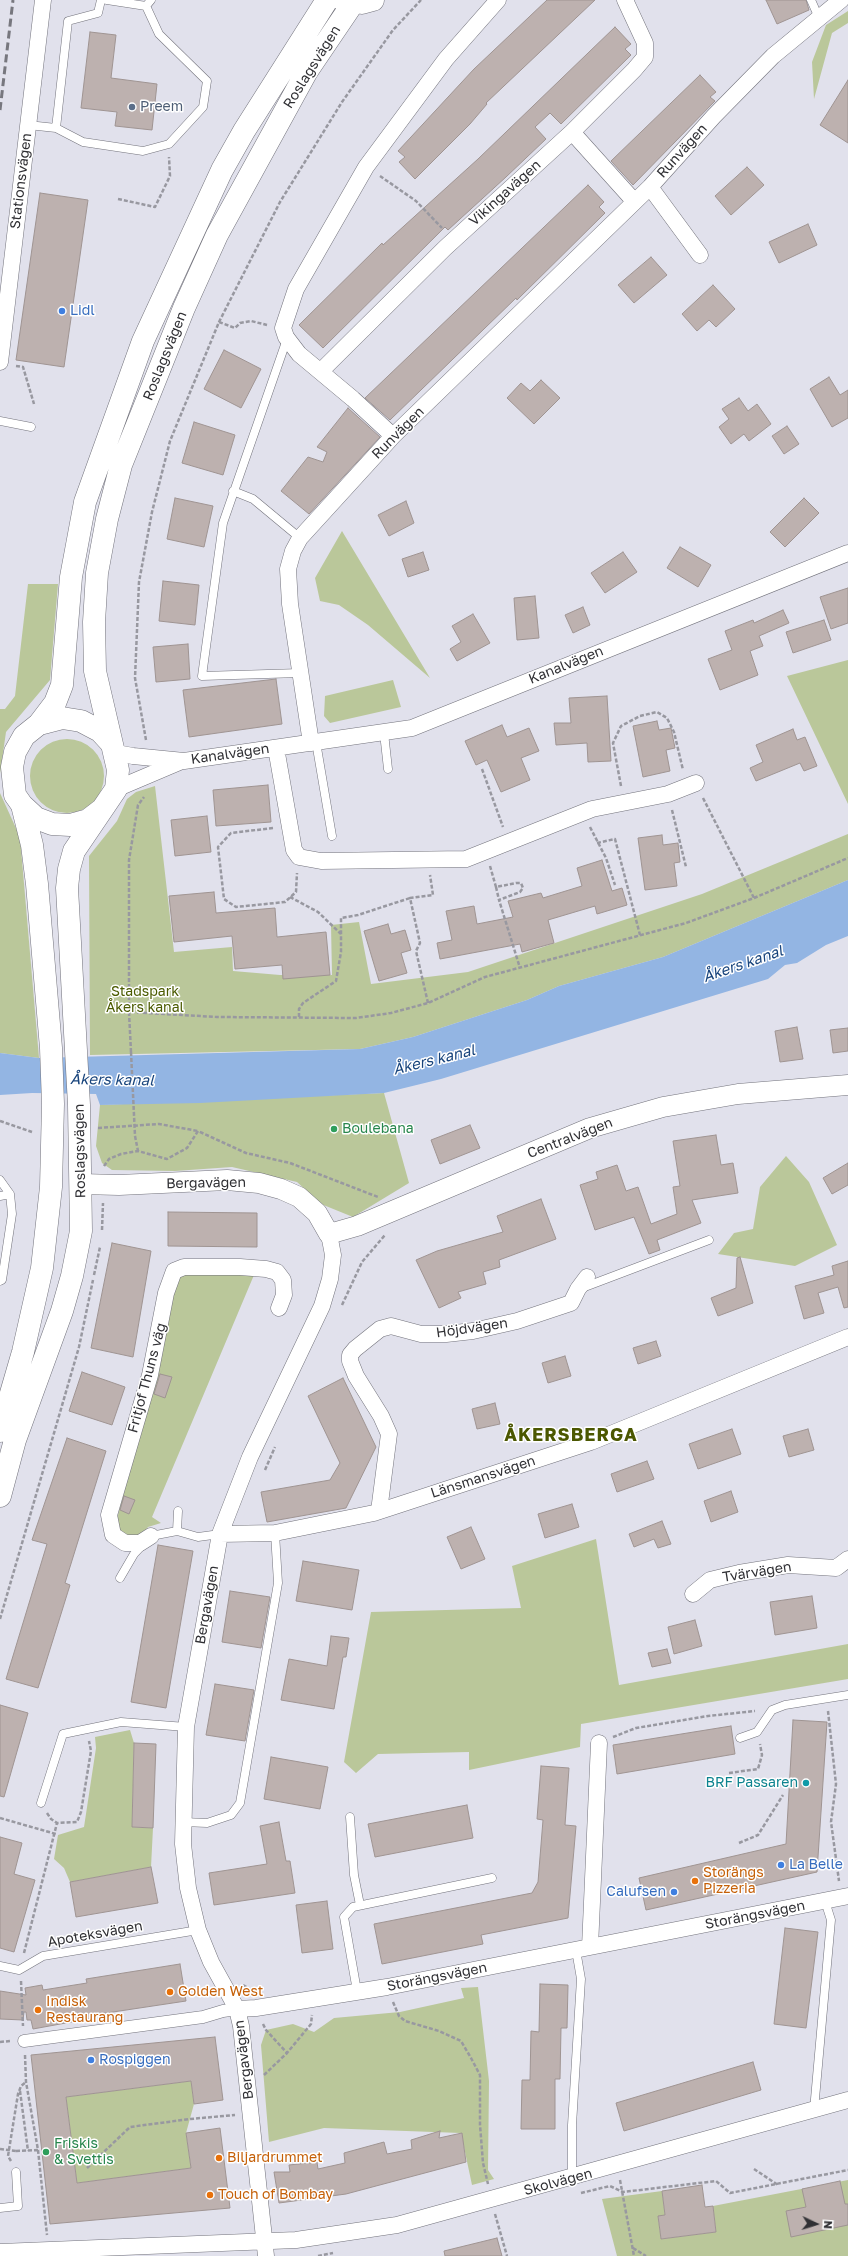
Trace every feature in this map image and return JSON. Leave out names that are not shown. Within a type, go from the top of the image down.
[{"type":"main road","name":"Roslagsvägen","points":[[111,798],[88,820],[70,826],[52,824],[36,818],[22,805],[15,794],[12,767],[15,752],[24,736],[39,724],[55,703],[62,685],[71,577],[85,502],[143,341],[222,170],[248,124],[327,0]]},
{"type":"main road","name":"Roslagsvägen","points":[[0,1496],[15,1440],[62,1311],[72,1276],[81,1232],[77,1049],[67,888],[69,869],[74,851],[111,798],[118,770],[95,671],[94,622],[97,573],[121,465],[181,315],[217,235],[255,163],[307,71],[356,1]]},
{"type":"main road","name":"Roslagsvägen","points":[[39,724],[62,718],[81,721],[100,731],[114,748]]},
{"type":"main road","name":"Roslagsvägen","points":[[0,1431],[24,1352],[42,1268],[51,1187],[53,1104],[51,1048],[37,884],[32,845],[22,805]]},
{"type":"main road","points":[[53,1104],[65,1123],[68,1172],[81,1184]]},
{"type":"street","name":"Stationsvägen","points":[[4,364],[28,125],[43,0]]},
{"type":"street","points":[[393,436],[321,371],[299,354],[285,333],[296,289],[366,167],[446,59],[498,0]]},
{"type":"street","name":"Vikingavägen","points":[[321,371],[454,240],[572,132],[645,57],[645,43],[625,0]]},
{"type":"street","name":"Runvägen","points":[[314,742],[300,672],[290,604],[288,569],[293,551],[300,538],[393,436],[650,186],[714,116],[773,56],[841,0]]},
{"type":"street","points":[[572,132],[634,201]]},
{"type":"street","name":"Runvägen","points":[[650,186],[700,255]]},
{"type":"street","name":"Kanalvägen","points":[[114,748],[149,757],[184,761],[412,728],[848,553]]},
{"type":"street","name":"Kanalvägen","points":[[276,748],[294,850],[299,857]]},
{"type":"street","name":"Kanalvägen","points":[[111,798],[151,775],[184,761]]},
{"type":"street","points":[[299,857],[321,861],[394,858],[428,860],[466,859],[480,852],[508,843],[592,809],[668,794],[692,784]]},
{"type":"street","name":"Centralvägen","points":[[329,1234],[358,1226],[590,1128],[663,1107],[738,1094],[848,1085]]},
{"type":"street","name":"Bergavägen","points":[[81,1184],[103,1185],[227,1180],[259,1183],[281,1189],[299,1197],[317,1213],[329,1234],[333,1255],[330,1279],[322,1306],[250,1456],[220,1534],[186,1727],[182,1844],[188,1888],[198,1930],[211,1962],[237,2009],[241,2026],[263,2240],[266,2256]]},
{"type":"street","name":"Fritjof Thuns väg","points":[[151,1536],[140,1543],[125,1543],[113,1536],[109,1515],[150,1374],[166,1293],[174,1270],[184,1267],[240,1267],[266,1269],[277,1272],[283,1280],[284,1295],[279,1308]]},
{"type":"street","name":"Höjdvägen","points":[[379,1511],[389,1434],[381,1416],[356,1376],[350,1361],[350,1355],[355,1349],[380,1329],[391,1326],[421,1334],[446,1334],[473,1331],[517,1321],[571,1303],[583,1283]]},
{"type":"street","name":"Länsmansvägen","points":[[220,1534],[275,1533],[379,1511],[591,1442],[848,1337]]},
{"type":"street","name":"Tvärvägen","points":[[693,1594],[710,1580],[739,1573],[788,1564],[836,1568],[848,1559]]},
{"type":"street","points":[[583,1948],[600,1743]]},
{"type":"street","name":"Storängsvägen","points":[[24,2041],[202,2017],[223,2011],[256,2008],[387,1986],[845,1897]]},
{"type":"street","name":"Skolvägen","points":[[0,2252],[263,2240],[296,2240],[397,2225],[572,2178],[848,2100]]},
{"type":"lane","points":[[56,128],[68,21],[98,13],[101,0]]},
{"type":"lane","points":[[28,125],[56,128],[83,142],[143,151],[169,144],[202,107],[207,81],[159,34],[149,3],[107,0]]},
{"type":"lane","points":[[811,0],[819,18]]},
{"type":"lane","points":[[285,333],[232,491],[223,523],[202,676],[300,672]]},
{"type":"lane","points":[[0,421],[31,427]]},
{"type":"lane","points":[[232,491],[253,499],[300,538]]},
{"type":"lane","points":[[384,733],[388,769]]},
{"type":"lane","points":[[314,742],[332,836]]},
{"type":"lane","points":[[0,1180],[10,1194],[12,1214],[2,1280],[0,1281]]},
{"type":"lane","points":[[0,1196],[10,1194]]},
{"type":"lane","points":[[0,1242],[9,1240]]},
{"type":"lane","points":[[583,1283],[709,1240]]},
{"type":"lane","points":[[177,1531],[178,1511]]},
{"type":"lane","name":"Fritjof Thuns väg","points":[[151,1536],[177,1531],[198,1537],[220,1534]]},
{"type":"lane","points":[[183,1822],[208,1823],[231,1815],[240,1803],[278,1583],[275,1533]]},
{"type":"lane","points":[[120,1578],[134,1554],[151,1536]]},
{"type":"lane","points":[[740,1738],[757,1732],[772,1710],[785,1705],[848,1695]]},
{"type":"lane","points":[[41,1802],[63,1734],[121,1722],[186,1727]]},
{"type":"lane","points":[[350,1817],[354,1875],[360,1905]]},
{"type":"lane","points":[[357,1991],[344,1917],[353,1907],[492,1878]]},
{"type":"lane","points":[[814,2110],[831,1920],[825,1901]]},
{"type":"lane","name":"Apoteksvägen","points":[[19,1970],[44,1956],[198,1930]]},
{"type":"lane","points":[[572,2178],[572,2125],[583,1948]]},
{"type":"lane","points":[[0,1966],[19,1970]]},
{"type":"lane","points":[[0,2208],[18,2206],[16,2172]]},
{"type":"path","points":[[149,757],[135,678],[139,582],[152,512],[170,441],[219,322],[280,202],[355,84],[394,30],[421,0]]},
{"type":"path","points":[[118,199],[155,207],[170,176],[169,144]]},
{"type":"path","points":[[385,179],[416,201],[454,240]]},
{"type":"path","points":[[219,322],[235,328],[240,323],[251,321],[285,333]]},
{"type":"path","points":[[4,364],[23,367],[34,404]]},
{"type":"path","points":[[624,802],[614,743],[621,726],[640,716],[657,712],[667,718],[674,732],[681,763],[754,898]]},
{"type":"path","points":[[482,769],[508,843]]},
{"type":"path","points":[[138,1151],[135,1136],[129,1012],[129,860],[138,805],[152,784],[151,775]]},
{"type":"path","points":[[668,794],[686,867]]},
{"type":"path","points":[[289,826],[231,833],[218,847],[224,899],[236,907],[285,902],[296,892],[299,857]]},
{"type":"path","points":[[615,885],[606,858],[597,843],[615,839],[640,935]]},
{"type":"path","points":[[480,852],[489,864],[520,968]]},
{"type":"path","points":[[129,1012],[216,1017],[356,1018],[391,1013],[428,1002],[485,977],[686,923],[754,898],[848,858]]},
{"type":"path","points":[[299,1017],[303,1003],[336,981],[341,952],[341,918],[358,915],[410,898],[433,895],[428,860]]},
{"type":"path","points":[[496,887],[521,883],[523,888],[520,892],[499,900]]},
{"type":"path","points":[[290,897],[318,912],[341,934]]},
{"type":"path","points":[[410,898],[420,944],[416,951],[428,1002]]},
{"type":"path","points":[[0,1121],[32,1132]]},
{"type":"path","points":[[91,1128],[159,1124],[198,1131],[246,1153],[290,1163],[378,1196],[384,1214]]},
{"type":"path","points":[[102,1233],[103,1167],[109,1159],[121,1154],[138,1151],[167,1159],[187,1148],[198,1131]]},
{"type":"path","points":[[0,1619],[79,1347],[101,1240]]},
{"type":"path","points":[[827,1699],[836,1784],[831,1822],[845,1897]]},
{"type":"path","points":[[600,1743],[636,1728],[708,1716],[772,1710]]},
{"type":"path","points":[[41,1802],[51,1819],[57,1823],[77,1822],[82,1812],[91,1751],[86,1729]]},
{"type":"path","points":[[729,1773],[758,1769],[762,1755],[757,1732]]},
{"type":"path","points":[[739,1843],[758,1835],[783,1795]]},
{"type":"path","points":[[0,1818],[56,1834]]},
{"type":"path","points":[[46,2222],[38,2150],[26,2082],[19,1970],[56,1834],[57,1823]]},
{"type":"path","points":[[387,1986],[399,2016],[405,2021],[439,2031],[460,2042],[480,2075],[480,2125],[483,2163],[495,2215],[507,2256]]},
{"type":"path","points":[[263,2075],[287,2053],[311,2024],[314,1998]]},
{"type":"path","points":[[256,2008],[266,2030],[287,2053]]},
{"type":"path","points":[[16,2172],[8,2156],[18,2094],[21,2086],[26,2082]]},
{"type":"path","points":[[20,2091],[28,2151]]},
{"type":"path","points":[[87,2168],[130,2127],[190,2119],[250,2114]]},
{"type":"path","points":[[0,2149],[16,2151],[38,2150]]},
{"type":"path","points":[[615,2166],[623,2192],[634,2256]]},
{"type":"path","points":[[754,2169],[778,2185]]},
{"type":"path","points":[[623,2192],[716,2181],[730,2193],[778,2185],[848,2170]]},
{"type":"path","points":[[632,2248],[646,2256]]},
{"type":"green space","points":[[848,11],[848,23],[832,33],[814,99],[812,62],[826,25]]},
{"type":"green space","points":[[342,531],[430,678],[368,625],[339,605],[320,601],[315,578]]},
{"type":"green space","points":[[28,584],[58,584],[50,680],[6,732],[0,774],[0,709],[5,709],[15,696]]},
{"type":"green space","points":[[848,660],[848,804],[787,676]]},
{"type":"green space","points":[[393,680],[401,707],[330,723],[324,716],[325,696]]},
{"type":"green space","points":[[67,739],[81,742],[93,750],[101,762],[104,776],[101,790],[93,802],[81,810],[67,813],[53,810],[41,802],[33,790],[30,776],[33,762],[41,750],[53,742]]},
{"type":"green space","name":"Stadspark Åkers kanal","points":[[155,786],[174,952],[232,947],[233,971],[280,975],[332,975],[331,925],[359,922],[371,984],[468,972],[702,894],[848,834],[848,880],[663,957],[559,986],[527,1000],[413,1037],[360,1049],[90,1055],[89,856],[117,821],[127,799],[136,792]]},
{"type":"green space","points":[[0,793],[20,837],[39,1058],[0,1053]]},
{"type":"green space","points":[[384,1093],[409,1183],[353,1217],[321,1204],[297,1182],[232,1167],[175,1171],[112,1170],[102,1163],[96,1146],[100,1105]]},
{"type":"green space","points":[[786,1156],[809,1182],[837,1245],[795,1266],[718,1254],[734,1233],[753,1229],[760,1187]]},
{"type":"green space","points":[[191,1272],[254,1275],[152,1517],[161,1523],[148,1527],[140,1537],[123,1534],[115,1527],[177,1278]]},
{"type":"green space","points":[[596,1539],[619,1685],[848,1644],[848,1679],[581,1724],[580,1747],[469,1770],[469,1752],[378,1754],[356,1773],[344,1762],[371,1612],[521,1608],[512,1566]]},
{"type":"green space","points":[[130,1730],[134,1743],[132,1827],[153,1828],[151,1867],[70,1882],[64,1868],[54,1859],[58,1835],[84,1827],[96,1748],[95,1737]]},
{"type":"green space","points":[[478,1987],[489,2081],[488,2170],[494,2179],[472,2185],[461,2133],[324,2128],[269,2142],[261,2045],[266,2030],[293,2024],[314,2032],[334,2018],[400,2012],[464,1998],[461,1988]]},
{"type":"green space","points":[[191,2081],[194,2104],[186,2133],[191,2168],[77,2183],[66,2097]]},
{"type":"green space","points":[[848,2180],[848,2256],[617,2256],[602,2199],[662,2191],[665,2215],[658,2217],[661,2239],[716,2232],[713,2206]]},
{"type":"water","name":"Åkers kanal","points":[[848,880],[848,936],[826,945],[797,963],[785,965],[768,979],[441,1079],[384,1093],[200,1103],[100,1105],[96,1094],[32,1093],[0,1095],[0,1053],[39,1058],[360,1049],[413,1037],[527,1000],[559,986],[663,957]]},
{"type":"building","points":[[547,0],[595,0],[486,103],[487,104],[470,124],[415,179],[399,162],[405,157],[398,151],[474,69]]},
{"type":"building","points":[[766,0],[806,0],[809,10],[777,24]]},
{"type":"building","points":[[615,27],[631,44],[625,49],[631,55],[561,124],[550,113],[535,127],[546,139],[506,177],[448,230],[445,227],[323,348],[299,325],[382,243],[383,245],[478,159]]},
{"type":"building","points":[[90,32],[116,35],[111,78],[157,84],[152,130],[115,126],[117,112],[81,108]]},
{"type":"building","points":[[700,75],[716,92],[710,97],[715,101],[633,185],[611,161]]},
{"type":"building","points":[[848,80],[848,143],[820,125]]},
{"type":"building","points":[[747,167],[764,185],[731,215],[715,196]]},
{"type":"building","points":[[588,185],[604,202],[599,207],[605,213],[517,300],[516,298],[390,420],[365,398]]},
{"type":"building","points":[[40,193],[88,200],[64,367],[16,360]]},
{"type":"building","points":[[808,224],[817,245],[779,263],[769,242]]},
{"type":"building","points":[[651,257],[667,275],[634,303],[618,285]]},
{"type":"building","points":[[713,285],[735,309],[716,327],[709,320],[697,331],[682,314]]},
{"type":"building","points":[[224,350],[261,369],[241,408],[204,389]]},
{"type":"building","points":[[829,377],[840,395],[848,390],[848,418],[832,427],[810,389]]},
{"type":"building","points":[[541,380],[560,398],[534,424],[507,398],[521,383],[530,391]]},
{"type":"building","points":[[739,398],[748,411],[757,404],[771,424],[749,441],[744,434],[731,444],[719,427],[729,419],[722,409]]},
{"type":"building","points":[[348,408],[380,437],[309,514],[281,491],[308,457],[323,462],[327,452],[317,447]]},
{"type":"building","points":[[194,422],[235,435],[223,475],[182,463]]},
{"type":"building","points":[[787,426],[799,444],[784,454],[772,436]]},
{"type":"building","points":[[175,498],[213,506],[204,547],[167,539]]},
{"type":"building","points":[[804,498],[819,513],[785,547],[770,532]]},
{"type":"building","points":[[406,501],[414,523],[389,536],[378,515]]},
{"type":"building","points":[[680,547],[711,565],[698,587],[667,568]]},
{"type":"building","points":[[423,552],[429,570],[408,577],[402,559]]},
{"type":"building","points":[[623,552],[637,572],[605,593],[591,573]]},
{"type":"building","points":[[163,581],[199,585],[195,625],[159,621]]},
{"type":"building","points":[[848,588],[848,623],[831,629],[820,597]]},
{"type":"building","points":[[535,596],[539,638],[517,640],[514,598]]},
{"type":"building","points":[[583,607],[590,625],[573,633],[565,615]]},
{"type":"building","points":[[783,610],[789,623],[759,636],[763,646],[750,651],[758,675],[720,690],[708,659],[732,650],[725,631],[753,620],[754,623]]},
{"type":"building","points":[[473,614],[490,643],[457,661],[450,649],[461,642],[452,626]]},
{"type":"building","points":[[824,620],[831,640],[793,653],[786,632]]},
{"type":"building","points":[[188,644],[190,679],[156,682],[153,647]]},
{"type":"building","points":[[276,679],[282,724],[189,737],[183,690]]},
{"type":"building","points":[[607,696],[611,761],[588,762],[587,743],[556,745],[554,723],[571,723],[569,698]]},
{"type":"building","points":[[657,721],[659,730],[671,728],[675,748],[666,750],[670,771],[643,777],[633,726]]},
{"type":"building","points":[[502,725],[507,737],[529,728],[539,751],[521,758],[530,780],[501,792],[487,760],[476,765],[465,741]]},
{"type":"building","points":[[793,729],[797,740],[805,737],[817,766],[804,771],[800,763],[756,781],[750,768],[763,762],[756,745]]},
{"type":"building","points":[[268,785],[271,822],[216,826],[213,790]]},
{"type":"building","points":[[207,816],[211,852],[175,856],[171,820]]},
{"type":"building","points":[[662,835],[663,845],[678,843],[680,862],[674,863],[677,886],[645,890],[638,838]]},
{"type":"building","points":[[602,860],[612,891],[622,888],[627,905],[597,914],[595,906],[548,920],[554,943],[522,952],[520,944],[440,959],[437,943],[452,940],[446,911],[474,906],[477,924],[513,917],[508,901],[541,893],[543,898],[582,886],[577,868]]},
{"type":"building","points":[[214,892],[216,913],[275,908],[277,937],[326,932],[330,975],[283,979],[282,965],[235,969],[232,936],[174,942],[169,896]]},
{"type":"building","points":[[388,924],[391,934],[405,930],[411,950],[401,953],[407,973],[379,981],[364,931]]},
{"type":"building","points":[[797,1027],[803,1059],[780,1062],[775,1031]]},
{"type":"building","points":[[848,1028],[848,1051],[833,1053],[830,1030]]},
{"type":"building","points":[[470,1125],[480,1148],[440,1164],[431,1140]]},
{"type":"building","points":[[716,1135],[721,1165],[733,1163],[738,1193],[692,1200],[701,1223],[657,1240],[660,1250],[649,1254],[634,1217],[595,1230],[580,1185],[598,1179],[596,1172],[617,1165],[626,1191],[638,1187],[651,1224],[677,1214],[673,1187],[680,1186],[673,1141]]},
{"type":"building","points":[[848,1163],[848,1185],[832,1194],[823,1178]]},
{"type":"building","points":[[541,1199],[556,1239],[499,1260],[500,1267],[483,1272],[486,1284],[458,1292],[461,1298],[439,1308],[416,1260],[437,1251],[503,1232],[497,1216]]},
{"type":"building","points":[[168,1212],[257,1213],[257,1247],[168,1246]]},
{"type":"building","points":[[112,1243],[151,1251],[133,1357],[91,1348]]},
{"type":"building","points":[[740,1257],[753,1303],[718,1316],[711,1298],[736,1288],[737,1258]]},
{"type":"building","points":[[848,1261],[848,1307],[844,1308],[838,1287],[818,1293],[824,1313],[804,1319],[795,1286],[834,1275],[832,1266]]},
{"type":"building","points":[[656,1341],[661,1356],[638,1364],[633,1348]]},
{"type":"building","points":[[565,1356],[571,1376],[548,1383],[542,1363]]},
{"type":"building","points":[[82,1372],[125,1387],[112,1425],[69,1411]]},
{"type":"building","points":[[160,1374],[172,1377],[165,1398],[154,1394]]},
{"type":"building","points":[[343,1378],[376,1447],[346,1508],[267,1522],[261,1492],[330,1480],[340,1463],[308,1396]]},
{"type":"building","points":[[495,1403],[500,1424],[477,1429],[472,1409]]},
{"type":"building","points":[[732,1429],[741,1454],[698,1469],[689,1444]]},
{"type":"building","points":[[808,1429],[814,1450],[789,1457],[783,1436]]},
{"type":"building","points":[[67,1438],[106,1451],[65,1583],[70,1585],[38,1688],[6,1679],[47,1544],[32,1540]]},
{"type":"building","points":[[647,1461],[654,1479],[617,1492],[611,1474]]},
{"type":"building","points":[[731,1491],[738,1512],[711,1522],[704,1501]]},
{"type":"building","points":[[124,1496],[135,1500],[129,1514],[120,1510]]},
{"type":"building","points":[[572,1504],[579,1527],[545,1538],[538,1514]]},
{"type":"building","points":[[662,1521],[671,1544],[658,1548],[654,1539],[634,1547],[629,1534]]},
{"type":"building","points":[[471,1527],[485,1559],[461,1569],[447,1537]]},
{"type":"building","points":[[158,1545],[193,1551],[166,1708],[131,1702]]},
{"type":"building","points":[[303,1561],[359,1570],[352,1610],[296,1601]]},
{"type":"building","points":[[230,1591],[270,1597],[261,1648],[222,1642]]},
{"type":"building","points":[[812,1596],[817,1628],[775,1635],[770,1602]]},
{"type":"building","points":[[695,1620],[702,1646],[674,1654],[668,1627]]},
{"type":"building","points":[[331,1636],[349,1638],[346,1657],[343,1657],[334,1709],[281,1700],[289,1659],[327,1666]]},
{"type":"building","points":[[667,1649],[671,1663],[652,1667],[648,1653]]},
{"type":"building","points":[[215,1684],[254,1690],[245,1741],[206,1735]]},
{"type":"building","points":[[0,1705],[28,1713],[4,1797],[0,1796]]},
{"type":"building","name":"BRF Passaren","points":[[793,1720],[827,1722],[817,1872],[646,1910],[639,1878],[786,1844]]},
{"type":"building","name":"BRF Passaren","points":[[731,1726],[735,1754],[617,1774],[613,1745]]},
{"type":"building","points":[[134,1743],[156,1744],[153,1828],[132,1827]]},
{"type":"building","points":[[271,1757],[328,1767],[320,1809],[264,1799]]},
{"type":"building","points":[[541,1766],[569,1768],[565,1825],[576,1826],[568,1918],[481,1935],[483,1944],[382,1964],[374,1924],[532,1893],[538,1882],[543,1820],[537,1819]]},
{"type":"building","points":[[467,1805],[473,1838],[375,1857],[368,1824]]},
{"type":"building","points":[[279,1822],[286,1861],[290,1861],[295,1893],[214,1905],[209,1873],[267,1864],[260,1826]]},
{"type":"building","points":[[0,1837],[22,1843],[14,1874],[35,1880],[14,1952],[0,1948]]},
{"type":"building","points":[[151,1867],[158,1903],[76,1917],[70,1882]]},
{"type":"building","points":[[327,1901],[333,1949],[302,1953],[296,1905]]},
{"type":"building","points":[[785,1928],[818,1932],[806,2028],[774,2024]]},
{"type":"building","points":[[180,1964],[186,2001],[93,2015],[93,2018],[33,2029],[31,2020],[27,2020],[26,2012],[24,2012],[23,2020],[0,2019],[0,1991],[26,1995],[25,1988],[42,1985],[43,1990],[87,1983],[86,1979]]},
{"type":"building","points":[[540,1984],[568,1985],[567,2028],[561,2028],[560,2079],[555,2079],[555,2129],[521,2129],[522,2080],[530,2080],[531,2031],[539,2032]]},
{"type":"building","points":[[215,2037],[223,2100],[194,2104],[191,2081],[66,2097],[77,2183],[191,2168],[186,2133],[220,2128],[230,2208],[50,2224],[31,2055]]},
{"type":"building","points":[[753,2062],[761,2090],[624,2131],[616,2103]]},
{"type":"building","points":[[440,2131],[439,2138],[462,2133],[466,2162],[346,2194],[279,2203],[274,2172],[290,2172],[289,2165],[317,2162],[318,2169],[345,2163],[344,2153],[384,2142],[387,2154],[412,2149],[411,2140]]},
{"type":"building","points":[[840,2181],[845,2204],[848,2204],[848,2225],[791,2237],[786,2211],[806,2207],[802,2189]]},
{"type":"building","points":[[702,2185],[705,2207],[713,2206],[716,2232],[661,2239],[658,2216],[665,2215],[662,2191]]},
{"type":"building","points":[[497,2238],[502,2256],[445,2256],[444,2251]]},
{"type":"railway","points":[[0,110],[13,0]]},
{"type":"place","name":"Preem","points":[[132,107]]},
{"type":"place","name":"Lidl","points":[[62,311]]},
{"type":"place","name":"Boulebana","points":[[334,1129]]},
{"type":"place","name":"BRF Passaren","points":[[806,1783]]},
{"type":"place","name":"La Belle","points":[[781,1865]]},
{"type":"place","name":"Storängs Pizzeria","points":[[695,1881]]},
{"type":"place","name":"Calufsen","points":[[674,1892]]},
{"type":"place","name":"Golden West","points":[[170,1992]]},
{"type":"place","name":"Indisk Restaurang","points":[[38,2010]]},
{"type":"place","name":"Rospiggen","points":[[91,2060]]},
{"type":"place","name":"Friskis & Svettis","points":[[46,2152]]},
{"type":"place","name":"Biljardrummet","points":[[219,2158]]},
{"type":"place","name":"Touch of Bombay","points":[[210,2195]]},
{"type":"district","name":"ÅKERSBERGA","points":[[571,1435]]}]
